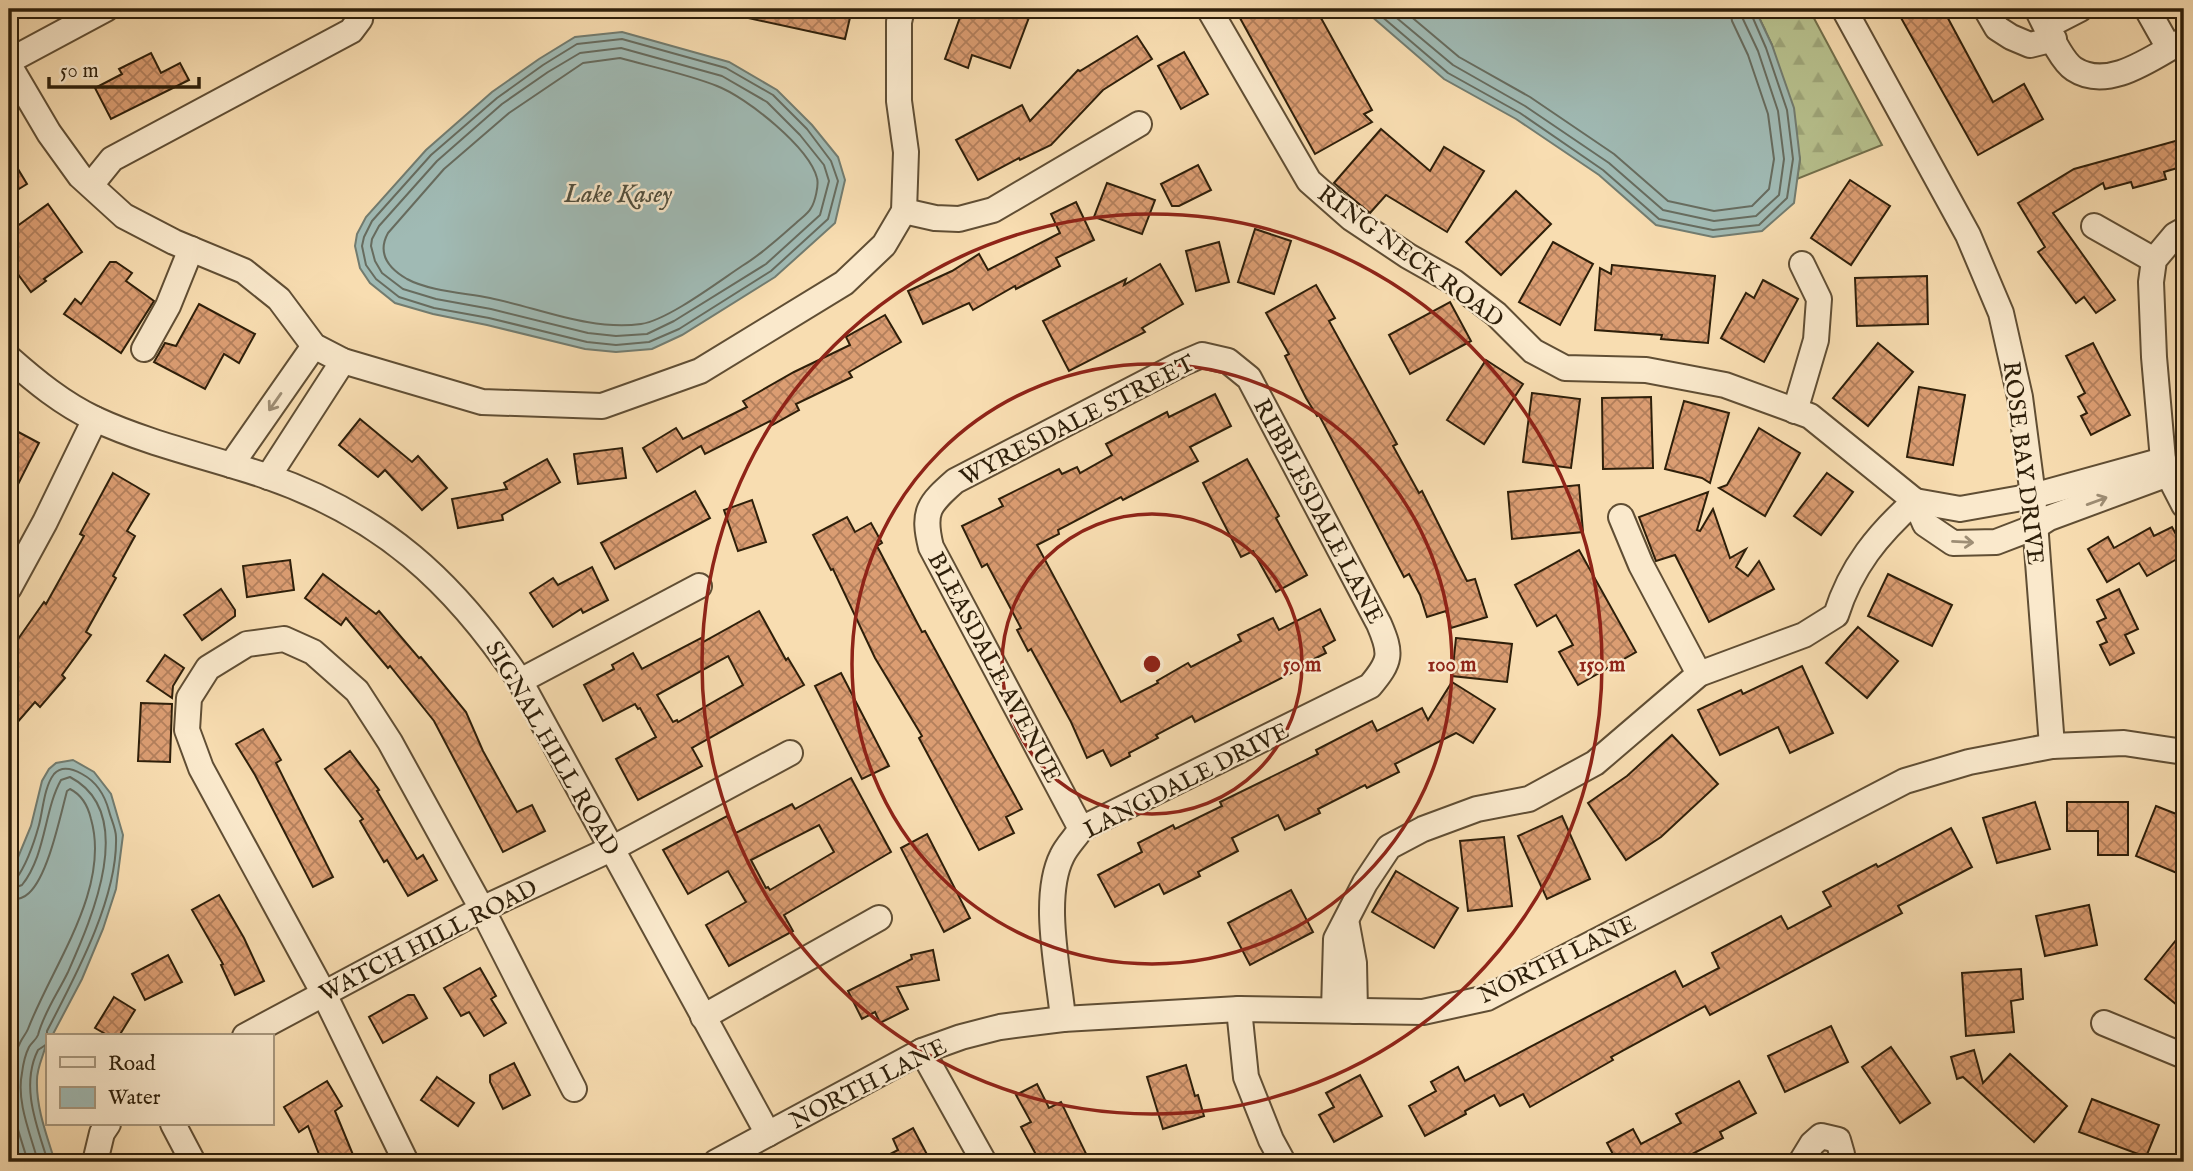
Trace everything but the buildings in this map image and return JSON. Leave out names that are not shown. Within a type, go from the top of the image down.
[{"type":"street","points":[[106,9],[9,63],[48,133],[80,176],[124,216],[244,271],[279,299],[314,346],[343,361],[482,402],[602,407],[700,371],[844,283],[884,245],[904,211],[906,152],[899,101],[899,22],[902,9]]},
{"type":"street","points":[[91,185],[112,159],[351,31],[360,19],[354,9]]},
{"type":"street","name":"RING NECK ROAD","points":[[1209,9],[1309,181],[1352,218],[1408,256],[1454,282],[1496,314],[1533,351],[1565,368],[1646,370],[1725,385],[1810,416],[1914,501],[1925,524],[1953,543],[1996,542],[2166,467]]},
{"type":"street","name":"ROSE BAY DRIVE","points":[[1844,9],[1968,235],[2001,313],[2020,397],[2034,496],[2052,746]]},
{"type":"street","points":[[1986,9],[1997,28],[2030,46],[2046,25],[2080,9]]},
{"type":"street","points":[[2046,25],[2072,68],[2090,76],[2118,75],[2177,44],[2147,9]]},
{"type":"street","points":[[904,211],[935,218],[958,219],[993,210],[1139,124]]},
{"type":"street","points":[[2094,226],[2154,260]]},
{"type":"street","points":[[2184,230],[2175,235],[2154,260],[2151,282],[2154,357],[2166,467],[2184,505]]},
{"type":"street","points":[[144,349],[168,306],[191,249]]},
{"type":"street","points":[[1795,411],[1816,340],[1819,299],[1802,264]]},
{"type":"street","points":[[231,466],[314,346]]},
{"type":"street","name":"WYRESDALE STREET","points":[[932,502],[955,481],[1181,363],[1202,355],[1228,361]]},
{"type":"street","name":"SIGNAL HILL ROAD","points":[[9,358],[67,404],[95,419],[268,477],[342,509],[391,538],[442,582],[470,612],[520,681],[768,1134]]},
{"type":"street","points":[[268,477],[343,361]]},
{"type":"street","name":"RIBBLESDALE LANE","points":[[1228,361],[1249,378],[1379,624],[1389,647],[1384,670]]},
{"type":"street","points":[[9,589],[95,419]]},
{"type":"street","name":"RING NECK ROAD","points":[[1914,501],[1960,509],[2166,467]]},
{"type":"street","points":[[1345,1011],[1354,963],[1346,918],[1389,847],[1423,830],[1477,809],[1529,799],[1595,763],[1699,674],[1804,635],[1836,615],[1843,595],[1884,528],[1914,501]]},
{"type":"street","name":"BLEASDALE AVENUE","points":[[932,502],[926,527],[931,547],[1081,829]]},
{"type":"street","points":[[1621,517],[1641,565],[1699,674]]},
{"type":"street","points":[[520,681],[699,586]]},
{"type":"street","points":[[406,1162],[324,994],[201,768],[187,730],[190,698],[208,668],[247,645],[284,639],[313,652],[357,691],[390,742],[482,909],[574,1089]]},
{"type":"street","name":"LANGDALE DRIVE","points":[[1063,1019],[1052,915],[1054,883],[1062,856],[1081,829],[1370,686],[1384,670]]},
{"type":"street","name":"NORTH LANE","points":[[716,1162],[922,1051],[961,1037],[1000,1027],[1063,1019],[1239,1009],[1423,1012],[1487,998],[1905,781],[1969,762],[2052,746],[2124,743],[2184,752]]},
{"type":"street","name":"WATCH HILL ROAD","points":[[249,1034],[482,909],[613,848],[790,754]]},
{"type":"street","points":[[703,1017],[879,918]]},
{"type":"street","points":[[1239,1009],[1246,1077],[1271,1140],[1283,1162]]},
{"type":"street","points":[[2104,1023],[2184,1056]]},
{"type":"street","points":[[922,1051],[984,1162]]},
{"type":"street","points":[[95,1162],[102,1133],[107,1126]]},
{"type":"street","points":[[174,1126],[193,1162]]},
{"type":"street","points":[[1801,1162],[1812,1144],[1821,1136],[1838,1140],[1841,1162]]},
{"type":"green space","points":[[1755,9],[1809,9],[1882,145],[1797,179],[1800,159],[1772,45]]},
{"type":"water","points":[[1363,9],[1755,9],[1772,45],[1794,108],[1800,159],[1794,203],[1762,231],[1713,237],[1656,225],[1599,175],[1516,119],[1444,79]]},
{"type":"water","name":"Lake Kasey","points":[[622,32],[729,62],[777,90],[812,125],[838,157],[845,180],[835,223],[775,277],[682,335],[652,349],[616,352],[585,349],[433,314],[395,303],[370,283],[360,268],[355,246],[357,234],[366,217],[426,150],[492,92],[575,37]]},
{"type":"water","points":[[73,760],[94,772],[111,794],[123,835],[116,889],[103,929],[82,979],[53,1034],[46,1034],[37,1080],[38,1101],[55,1162],[9,1162],[9,879],[31,826],[42,781],[56,763]]}]
